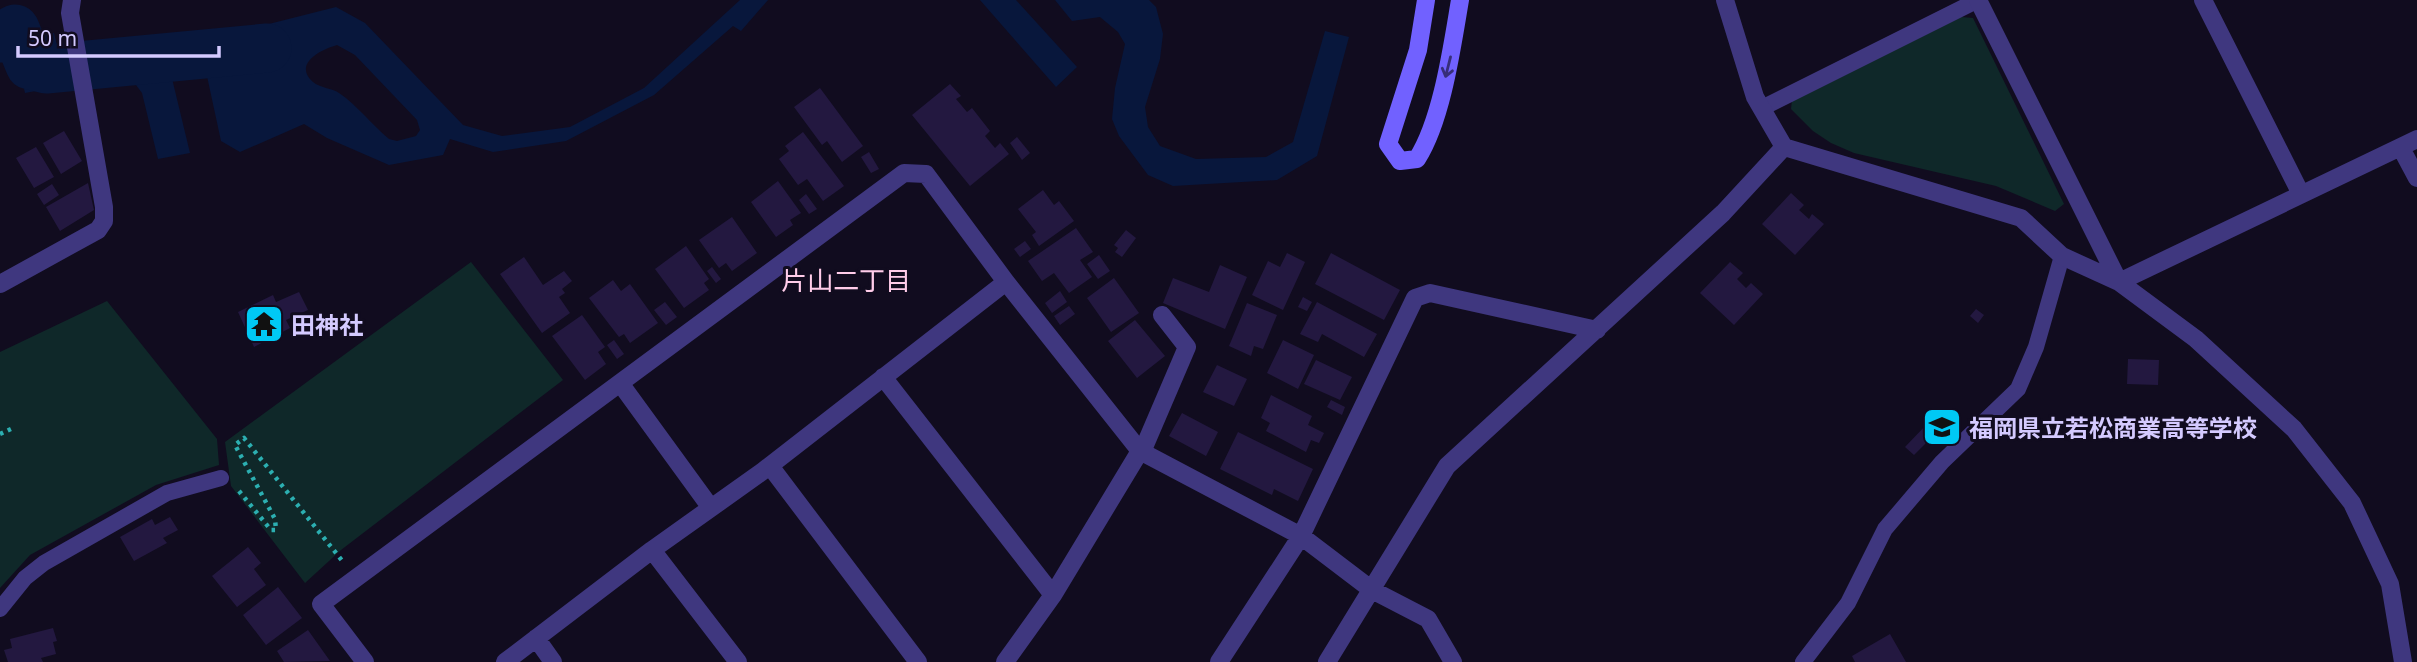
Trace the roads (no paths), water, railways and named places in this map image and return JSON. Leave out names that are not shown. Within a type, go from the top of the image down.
[{"type":"street","points":[[0,284],[97,230],[104,220],[104,207],[70,13],[72,0]]},
{"type":"street","points":[[1426,0],[1418,50],[1388,145],[1400,161],[1417,159],[1428,142],[1450,59],[1460,0]]},
{"type":"street","points":[[1725,0],[1755,97],[1784,147],[2021,218],[2062,256],[2119,282],[2196,339],[2294,429],[2352,503],[2389,584],[2403,662]]},
{"type":"street","points":[[1978,0],[2119,282]]},
{"type":"street","points":[[2203,0],[2301,194]]},
{"type":"street","points":[[2119,282],[2409,144],[2417,178]]},
{"type":"street","points":[[1327,662],[1447,466],[1723,213],[1784,147]]},
{"type":"street","points":[[365,662],[321,604],[904,173],[926,174],[1006,282],[1141,451],[1301,536],[1372,590],[1428,618],[1453,662]]},
{"type":"street","points":[[505,662],[652,550],[770,466],[1006,282]]},
{"type":"street","points":[[1219,662],[1301,536],[1415,298],[1430,293],[1597,330]]},
{"type":"street","points":[[1005,662],[1053,595],[1141,451],[1187,348],[1163,315]]},
{"type":"street","points":[[883,377],[1053,595]]},
{"type":"street","points":[[620,383],[711,508]]},
{"type":"street","points":[[770,466],[918,662]]},
{"type":"street","points":[[652,550],[738,662]]},
{"type":"street","points":[[536,638],[553,662]]},
{"type":"lane","points":[[1762,108],[1978,0]]},
{"type":"lane","points":[[1803,662],[1848,603],[1885,529],[1942,463],[2018,389],[2036,347],[2062,256]]},
{"type":"lane","points":[[0,609],[25,578],[44,564],[167,493],[221,478]]},
{"type":"water","points":[[740,0],[768,0],[741,31],[733,26],[654,95],[566,141],[493,152],[450,139],[443,155],[389,165],[327,138],[304,124],[240,152],[221,141],[202,53],[210,39],[336,7],[365,23],[463,125],[502,136],[570,127],[644,88]],"holes":[[[337,45],[355,55],[417,120],[420,130],[416,136],[397,141],[389,139],[346,98],[336,91],[316,84],[307,75],[306,69],[312,58],[331,47]]]},
{"type":"water","points":[[980,0],[1016,0],[1077,67],[1056,87]]},
{"type":"water","points":[[1055,0],[1149,0],[1156,7],[1163,34],[1160,59],[1145,107],[1148,127],[1160,146],[1196,159],[1266,157],[1293,142],[1325,31],[1349,37],[1317,156],[1277,180],[1173,186],[1148,175],[1119,136],[1112,119],[1115,88],[1125,44],[1118,32],[1100,17],[1072,21]]},
{"type":"water","points":[[25,18],[30,38],[54,33],[57,45],[67,43],[69,57],[162,37],[190,153],[158,159],[142,93],[124,69],[72,84],[25,93],[13,40],[0,47],[0,32]]},
{"type":"waterway","points":[[0,38],[15,29],[30,65],[46,69],[267,48]]},
{"type":"place","name":"田神社","points":[[264,324]]},
{"type":"place","name":"福岡県立若松商業高等学校","points":[[1942,427]]},
{"type":"district","name":"片山二丁目","points":[[846,280]]}]
